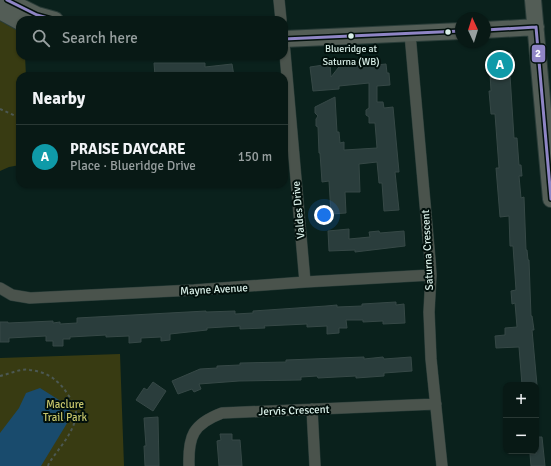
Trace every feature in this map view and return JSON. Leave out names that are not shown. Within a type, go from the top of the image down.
[{"type":"street","points":[[7,0],[41,16]]},
{"type":"street","points":[[279,0],[281,16]]},
{"type":"street","points":[[533,0],[549,151],[551,199]]},
{"type":"street","points":[[0,11],[16,20]]},
{"type":"street","points":[[491,30],[536,27]]},
{"type":"street","points":[[288,39],[455,31]]},
{"type":"street","name":"Saturna Crescent","points":[[410,34],[431,275],[429,312],[431,359],[442,466]]},
{"type":"street","name":"Valdes Drive","points":[[285,60],[285,72]]},
{"type":"street","name":"Valdes Drive","points":[[288,139],[289,163],[305,282]]},
{"type":"street","name":"Mayne Avenue","points":[[0,288],[12,295],[30,298],[215,289],[431,275]]},
{"type":"street","name":"Jervis Crescent","points":[[189,466],[189,450],[192,437],[201,423],[210,417],[222,413],[436,404]]},
{"type":"street","points":[[312,409],[315,466]]},
{"type":"path","points":[[0,109],[16,116]]},
{"type":"path","points":[[0,376],[22,370],[30,370],[46,375],[56,380],[70,398],[77,414],[73,428],[48,466]]},
{"type":"green space","points":[[0,16],[16,25],[16,60],[25,60],[26,72],[16,72],[16,166],[0,171]]},
{"type":"green space","name":"Maclure Trail Park","points":[[120,354],[124,466],[0,466],[0,358]]},
{"type":"water","points":[[40,388],[67,405],[72,415],[41,466],[0,466],[0,433],[19,408],[26,393]]},
{"type":"building","points":[[511,53],[512,75],[510,75],[514,138],[517,138],[519,165],[521,165],[522,176],[519,176],[521,198],[524,197],[526,250],[529,260],[531,316],[534,330],[532,330],[537,382],[522,382],[519,347],[496,348],[495,336],[505,335],[505,328],[517,327],[515,303],[512,304],[511,291],[516,290],[513,246],[510,246],[509,216],[500,217],[496,168],[499,168],[495,114],[491,114],[489,91],[491,91],[489,55]]},
{"type":"building","points":[[355,62],[359,62],[366,66],[386,64],[387,73],[389,73],[390,85],[377,86],[377,102],[383,102],[384,108],[393,107],[399,172],[395,172],[399,210],[384,211],[382,183],[379,183],[377,162],[359,164],[360,192],[345,192],[346,213],[331,214],[329,181],[322,182],[318,127],[316,126],[316,119],[318,116],[315,113],[315,107],[335,97],[337,132],[339,132],[340,143],[344,142],[344,150],[377,148],[375,123],[369,123],[369,117],[366,115],[366,110],[369,108],[369,83],[339,86],[339,89],[313,91],[310,67],[330,64],[331,77],[342,63],[346,63],[350,66]]},
{"type":"building","points":[[154,63],[205,63],[205,67],[232,64],[233,72],[155,72]]},
{"type":"building","points":[[349,229],[349,239],[370,237],[369,232],[379,231],[380,233],[404,231],[405,246],[355,252],[355,250],[329,251],[328,231]]},
{"type":"building","points":[[396,302],[396,305],[404,304],[405,323],[383,324],[383,321],[363,322],[363,320],[346,320],[347,328],[339,328],[339,333],[327,334],[327,326],[307,327],[307,324],[264,326],[265,328],[240,329],[240,326],[207,328],[207,330],[170,334],[170,340],[161,341],[161,337],[141,338],[141,342],[129,343],[129,336],[106,337],[106,335],[70,337],[70,339],[63,339],[63,346],[53,346],[53,341],[46,341],[46,336],[9,338],[9,342],[0,342],[0,322],[53,321],[53,323],[60,322],[60,324],[77,323],[77,318],[206,311],[235,311],[235,314],[253,313],[253,311],[337,305],[337,307],[362,306],[362,304]]},
{"type":"building","points":[[364,357],[364,359],[383,357],[384,359],[411,357],[412,371],[384,373],[384,376],[356,378],[356,376],[318,378],[317,376],[301,377],[301,380],[239,381],[199,384],[201,389],[194,392],[192,389],[178,394],[172,381],[200,369],[217,368],[217,366],[240,365],[240,363],[286,362],[286,360]]},
{"type":"building","points":[[153,382],[166,391],[153,411],[136,400],[144,388],[147,390]]},
{"type":"building","points":[[158,417],[159,466],[145,466],[144,446],[146,446],[144,418]]},
{"type":"building","points":[[220,434],[232,434],[232,440],[240,440],[242,466],[219,466],[217,441],[221,440]]},
{"type":"building","points":[[539,437],[542,437],[545,466],[531,466],[530,454],[539,454]]},
{"type":"transit line","name":"2","points":[[7,0],[41,16]]},
{"type":"transit line","name":"2","points":[[536,27],[551,199]]},
{"type":"transit line","name":"2","points":[[491,30],[536,27]]},
{"type":"transit line","name":"2","points":[[288,39],[455,31]]},
{"type":"place","name":"Blueridge at Saturna (WB)","points":[[351,36]]},
{"type":"place","name":"PRAISE DAYCARE","points":[[500,65]]}]
